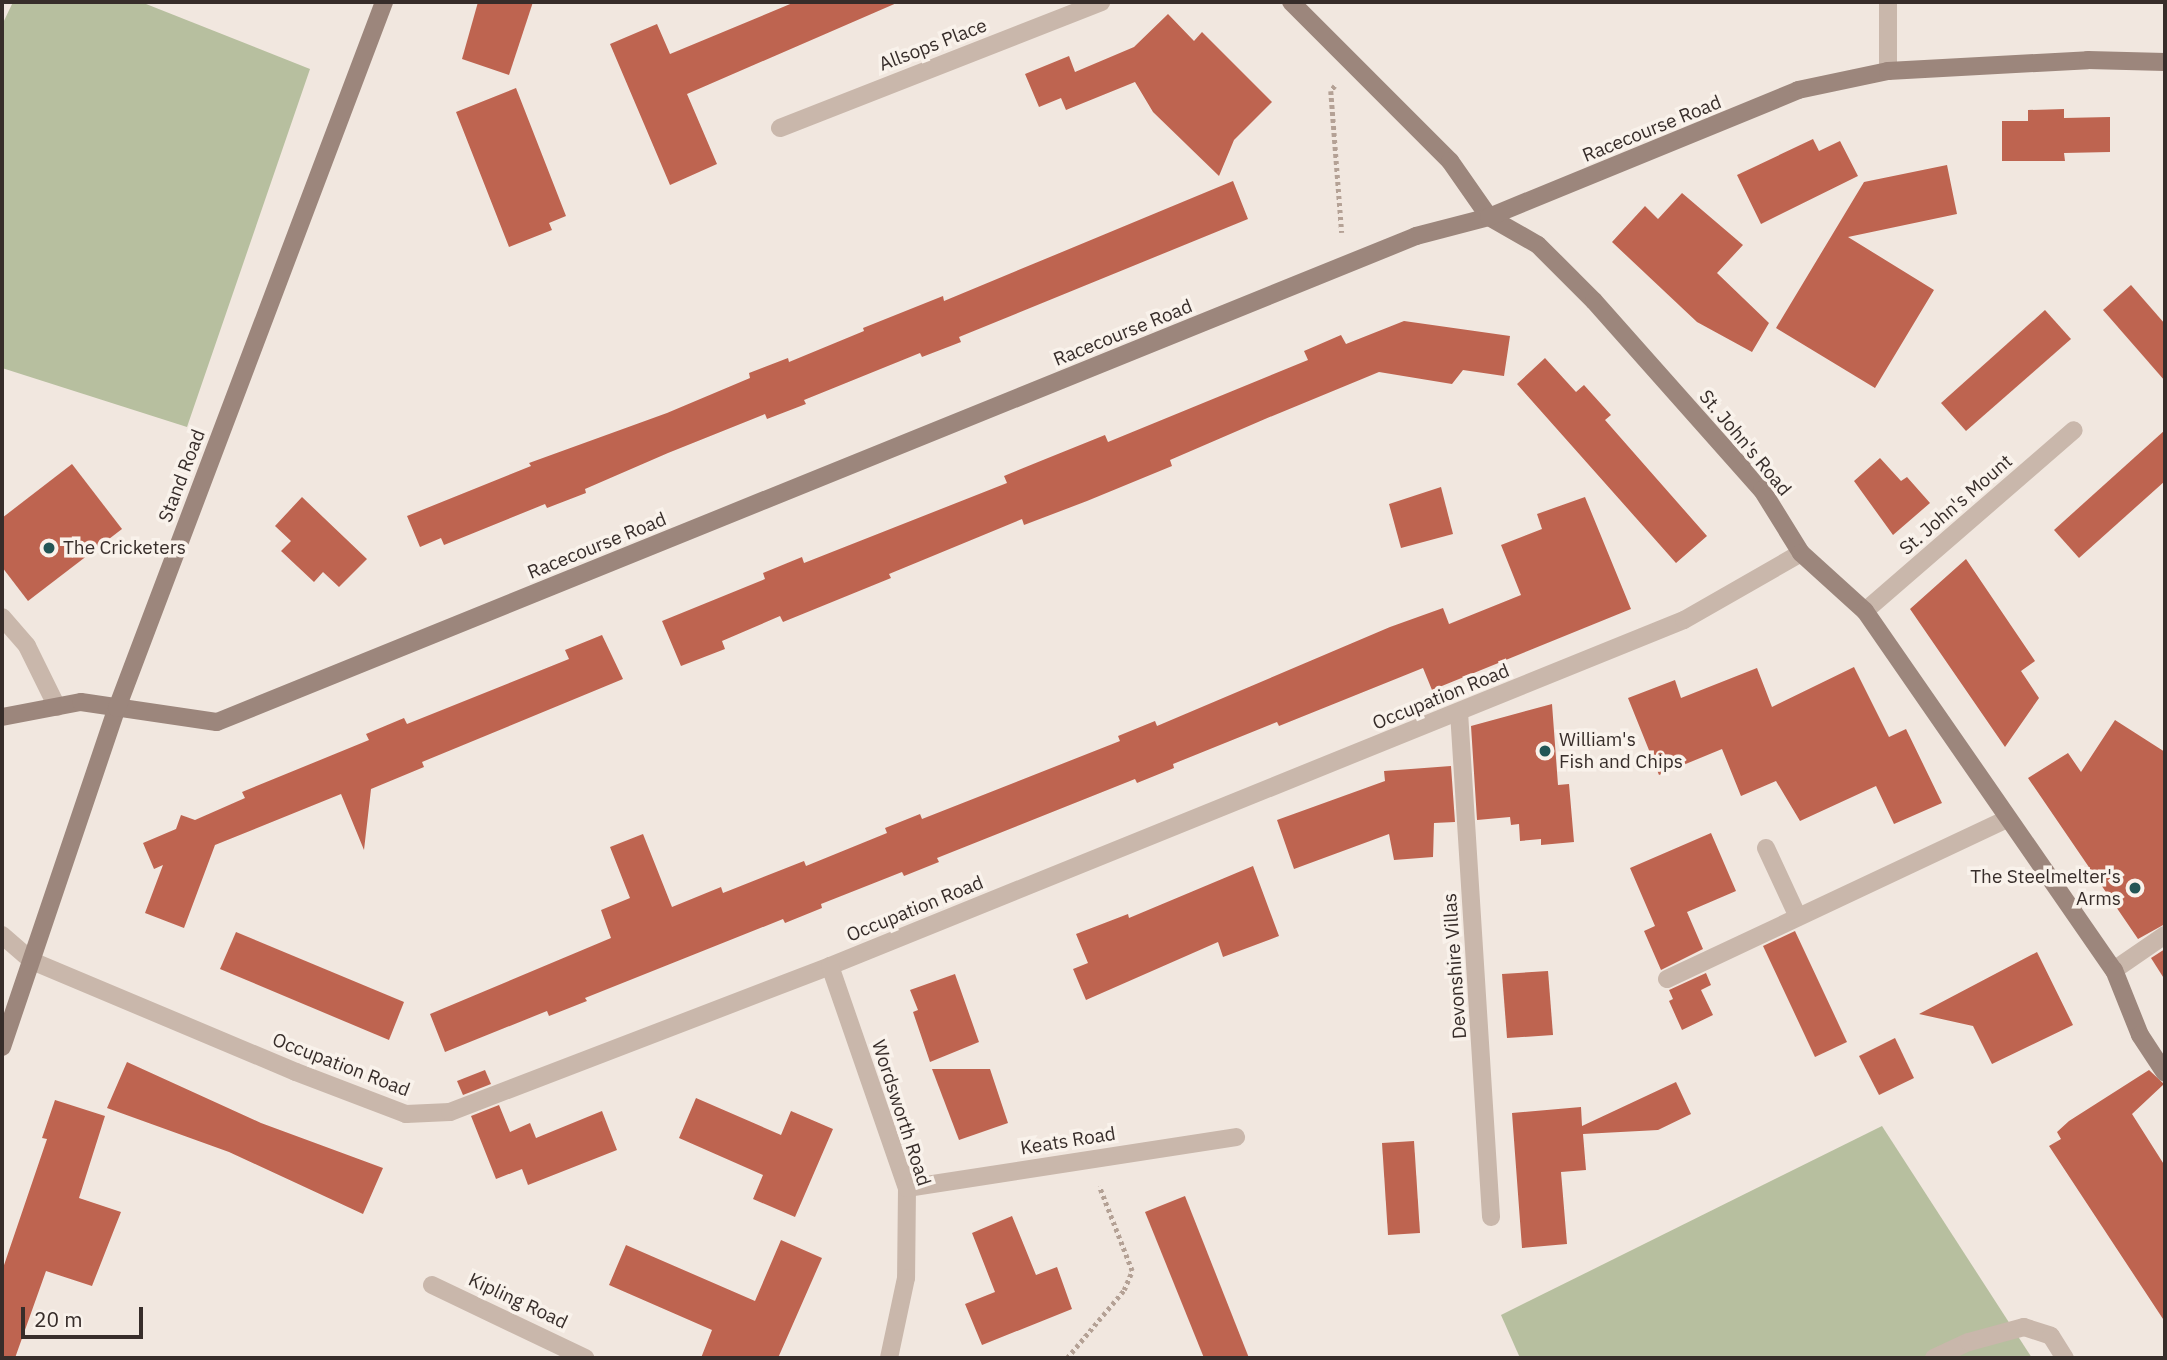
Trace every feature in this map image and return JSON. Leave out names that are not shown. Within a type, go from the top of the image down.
[{"type":"street","name":"Stand Road","points":[[2,1047],[117,708],[384,2]]},
{"type":"street","name":"Allsops Place","points":[[780,128],[1101,2]]},
{"type":"street","name":"St. John's Road","points":[[1291,2],[1450,161],[1489,217],[1538,245],[1594,301],[1762,490],[1801,553],[1866,611],[2007,819],[2114,970],[2140,1035],[2165,1073]]},
{"type":"street","points":[[1888,2],[1888,71]]},
{"type":"street","name":"Racecourse Road","points":[[2,717],[81,702],[217,722],[1416,236],[1489,217],[1798,90],[1888,71],[2088,60],[2165,62]]},
{"type":"street","name":"St. John's Mount","points":[[1866,611],[2074,430]]},
{"type":"street","name":"Occupation Road","points":[[2,935],[32,961],[406,1114],[450,1112],[830,966],[1684,620],[1801,553]]},
{"type":"street","points":[[2,617],[27,646],[57,707]]},
{"type":"street","name":"Devonshire Villas","points":[[1460,712],[1492,1217]]},
{"type":"street","points":[[1667,979],[2007,819]]},
{"type":"street","points":[[1766,848],[1798,917]]},
{"type":"street","points":[[2114,970],[2165,935]]},
{"type":"street","name":"Wordsworth Road","points":[[830,966],[907,1188],[906,1278],[889,1358]]},
{"type":"street","name":"Keats Road","points":[[907,1188],[1236,1137]]},
{"type":"street","name":"Kipling Road","points":[[432,1284],[585,1358]]},
{"type":"street","points":[[1934,1358],[1969,1342],[2024,1327],[2051,1336],[2065,1358]]},
{"type":"path","points":[[1345,265],[1331,91],[1355,66]]},
{"type":"path","points":[[1067,1358],[1124,1290],[1132,1270],[1088,1160]]},
{"type":"green space","points":[[13,2],[141,2],[310,69],[187,427],[2,368],[2,25]]},
{"type":"green space","points":[[1882,1126],[2032,1358],[1520,1358],[1501,1315]]},
{"type":"building","points":[[478,2],[533,2],[509,75],[462,59]]},
{"type":"building","points":[[795,2],[899,2],[687,94],[717,164],[670,185],[610,44],[657,24],[670,54]]},
{"type":"building","points":[[1168,14],[1194,41],[1202,32],[1272,102],[1234,140],[1219,176],[1153,112],[1135,82],[1066,110],[1061,98],[1039,107],[1025,74],[1069,56],[1075,72],[1134,47]]},
{"type":"building","points":[[516,88],[566,216],[549,223],[552,230],[509,247],[456,112]]},
{"type":"building","points":[[2064,109],[2064,118],[2110,117],[2110,152],[2064,153],[2065,161],[2002,161],[2002,121],[2028,121],[2028,110]]},
{"type":"building","points":[[1813,139],[1819,151],[1840,141],[1858,176],[1761,224],[1737,175]]},
{"type":"building","points":[[1947,165],[1957,214],[1848,237],[1934,290],[1875,388],[1776,328],[1864,182]]},
{"type":"building","points":[[1233,181],[1248,219],[959,337],[961,342],[922,357],[920,353],[804,400],[806,404],[767,419],[765,414],[668,453],[585,489],[586,493],[547,508],[545,504],[444,545],[441,538],[420,547],[407,516],[531,466],[529,463],[667,413],[750,378],[749,373],[788,358],[789,362],[864,331],[863,328],[943,296],[944,301]]},
{"type":"building","points":[[1682,193],[1743,245],[1717,273],[1769,323],[1752,352],[1697,322],[1612,242],[1645,206],[1658,219]]},
{"type":"building","points":[[2131,285],[2165,324],[2165,381],[2103,310]]},
{"type":"building","points":[[2045,310],[2071,339],[1966,431],[1941,403]]},
{"type":"building","points":[[1404,321],[1510,336],[1504,376],[1463,370],[1452,384],[1379,372],[1170,460],[1172,466],[1087,501],[1024,525],[1022,519],[889,574],[891,578],[783,622],[780,616],[722,641],[725,649],[681,666],[662,621],[765,579],[763,573],[802,557],[804,563],[1007,483],[1004,476],[1105,435],[1108,442],[1308,360],[1304,351],[1341,335],[1346,344]]},
{"type":"building","points":[[1545,358],[1576,392],[1584,385],[1611,415],[1605,420],[1707,536],[1676,563],[1517,384]]},
{"type":"building","points":[[2165,430],[2165,481],[2079,558],[2054,530]]},
{"type":"building","points":[[1880,458],[1901,481],[1907,477],[1930,503],[1893,535],[1854,481]]},
{"type":"building","name":"The Cricketers","points":[[72,464],[122,529],[28,601],[2,567],[2,518]]},
{"type":"building","points":[[1441,487],[1453,534],[1401,548],[1389,504]]},
{"type":"building","points":[[302,497],[367,559],[339,587],[323,572],[314,582],[281,551],[291,541],[275,526]]},
{"type":"building","points":[[1585,497],[1631,609],[1432,690],[1423,668],[1279,726],[1277,722],[1173,764],[1174,768],[1137,783],[1135,779],[937,858],[939,862],[904,876],[902,872],[821,904],[822,908],[785,923],[783,919],[585,998],[587,1001],[549,1016],[547,1011],[445,1052],[430,1014],[611,938],[601,910],[630,898],[610,847],[643,834],[672,907],[721,887],[723,893],[804,861],[806,866],[887,833],[885,828],[920,814],[922,819],[1120,741],[1118,736],[1155,721],[1157,726],[1390,627],[1443,608],[1449,624],[1521,595],[1501,545],[1542,529],[1537,514]]},
{"type":"building","points":[[1966,559],[2035,661],[2021,671],[2039,698],[2005,747],[1910,609]]},
{"type":"building","points":[[602,635],[623,679],[422,762],[424,767],[371,789],[364,850],[341,794],[215,845],[184,928],[145,913],[163,865],[154,869],[143,843],[176,829],[181,815],[195,820],[245,798],[242,792],[369,740],[366,734],[404,718],[407,724],[569,659],[565,650]]},
{"type":"building","points":[[1854,667],[1889,737],[1906,729],[1942,803],[1894,824],[1876,786],[1800,821],[1776,781],[1741,796],[1722,749],[1659,775],[1628,698],[1675,680],[1681,698],[1757,668],[1772,707]]},
{"type":"building","points":[[1552,704],[1558,785],[1569,784],[1574,842],[1541,845],[1541,839],[1520,841],[1519,824],[1511,825],[1510,817],[1477,820],[1471,726]]},
{"type":"building","points":[[2115,720],[2165,752],[2165,924],[2138,939],[2028,778],[2068,753],[2081,772]]},
{"type":"building","points":[[1451,766],[1455,822],[1434,823],[1433,857],[1394,860],[1389,834],[1294,869],[1277,820],[1385,781],[1384,771]]},
{"type":"building","points":[[1711,833],[1736,891],[1687,912],[1703,949],[1661,970],[1644,931],[1655,926],[1630,868]]},
{"type":"building","points":[[1253,866],[1279,936],[1223,957],[1218,942],[1086,1000],[1073,969],[1088,963],[1076,934],[1128,914],[1129,918]]},
{"type":"building","points":[[1795,931],[1847,1042],[1815,1057],[1763,946]]},
{"type":"building","points":[[236,932],[404,1002],[389,1040],[220,969]]},
{"type":"building","points":[[2165,949],[2165,980],[2151,958]]},
{"type":"building","points":[[2037,952],[2073,1025],[1992,1064],[1973,1026],[1919,1014]]},
{"type":"building","points":[[1548,971],[1553,1035],[1507,1038],[1502,974]]},
{"type":"building","points":[[1706,973],[1711,985],[1701,990],[1713,1015],[1682,1030],[1669,1001],[1673,999],[1669,990]]},
{"type":"building","points":[[955,974],[979,1042],[930,1062],[913,1012],[918,1010],[910,990]]},
{"type":"building","points":[[1895,1038],[1914,1078],[1879,1095],[1859,1056]]},
{"type":"building","points":[[127,1062],[261,1123],[383,1168],[363,1214],[229,1152],[107,1108]]},
{"type":"building","points":[[932,1069],[990,1069],[1008,1123],[959,1140]]},
{"type":"building","points":[[485,1070],[491,1084],[463,1095],[457,1081]]},
{"type":"building","points":[[2149,1070],[2164,1084],[2132,1114],[2165,1166],[2165,1322],[2049,1146],[2061,1139],[2057,1132],[2069,1121]]},
{"type":"building","points":[[1676,1082],[1691,1114],[1658,1130],[1583,1134],[1586,1170],[1561,1172],[1567,1244],[1522,1248],[1512,1113],[1581,1107],[1582,1126]]},
{"type":"building","points":[[696,1098],[781,1135],[791,1111],[833,1129],[795,1217],[753,1199],[763,1175],[679,1138]]},
{"type":"building","points":[[55,1100],[105,1116],[79,1198],[121,1212],[92,1286],[46,1271],[15,1358],[2,1358],[2,1271],[47,1139],[42,1138]]},
{"type":"building","points":[[499,1105],[510,1132],[530,1123],[536,1138],[602,1111],[617,1150],[528,1185],[522,1169],[496,1179],[471,1116]]},
{"type":"building","points":[[1414,1141],[1420,1233],[1388,1235],[1382,1143]]},
{"type":"building","points":[[1185,1196],[1249,1358],[1204,1358],[1145,1212]]},
{"type":"building","points":[[1012,1216],[1036,1275],[1057,1267],[1072,1309],[982,1345],[965,1304],[995,1292],[972,1233]]},
{"type":"building","points":[[781,1240],[822,1258],[778,1358],[701,1358],[712,1330],[609,1285],[626,1245],[755,1301]]},
{"type":"place","name":"The Cricketers","points":[[49,548]]},
{"type":"place","name":"William's Fish and Chips","points":[[1545,751]]},
{"type":"place","name":"The Steelmelter's Arms","points":[[2135,888]]}]
